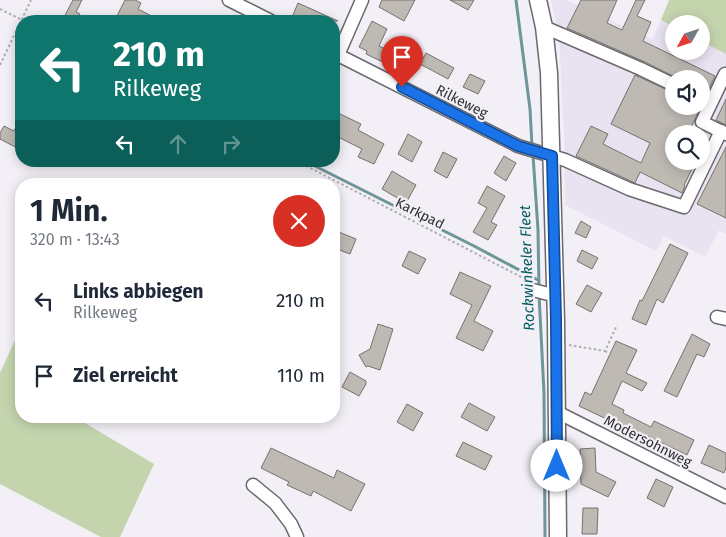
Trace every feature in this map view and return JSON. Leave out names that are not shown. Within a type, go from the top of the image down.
[{"type":"main road","points":[[538,0],[544,27],[550,73],[541,291],[556,343],[558,537]]},
{"type":"street","points":[[229,0],[260,15]]},
{"type":"street","points":[[340,46],[362,0]]},
{"type":"street","points":[[544,27],[665,80]]},
{"type":"street","name":"Rilkeweg","points":[[340,56],[518,146],[565,160],[629,189],[684,207],[723,132]]},
{"type":"street","points":[[710,95],[725,74]]},
{"type":"street","points":[[703,115],[702,122],[723,132]]},
{"type":"street","name":"Modersohnweg","points":[[556,412],[726,497]]},
{"type":"street","points":[[253,485],[275,503],[291,524],[297,537]]},
{"type":"path","points":[[25,15],[31,0]]},
{"type":"path","points":[[0,9],[15,17]]},
{"type":"path","points":[[0,65],[15,36]]},
{"type":"path","name":"Karkpad","points":[[307,167],[328,178]]},
{"type":"path","name":"Karkpad","points":[[340,184],[541,291]]},
{"type":"path","points":[[605,351],[618,325]]},
{"type":"path","points":[[556,343],[605,351],[610,354]]},
{"type":"shaded area","points":[[551,0],[566,0],[652,39],[661,20],[665,22],[665,60],[710,60],[710,46],[726,54],[726,234],[719,230],[705,257],[664,236],[656,251],[565,205],[559,35]]},
{"type":"green space","points":[[669,0],[726,0],[726,54],[710,46],[710,15],[665,15],[665,22],[661,20]]},
{"type":"green space","points":[[15,340],[15,423],[85,423],[154,464],[120,537],[101,537],[0,484],[0,373]]},
{"type":"building","points":[[73,0],[82,0],[76,12],[79,15],[65,15]]},
{"type":"building","points":[[125,0],[135,0],[141,3],[138,9],[150,15],[118,15]]},
{"type":"building","points":[[382,0],[415,0],[404,21],[379,7]]},
{"type":"building","points":[[450,0],[474,0],[468,10]]},
{"type":"building","points":[[581,0],[617,0],[607,23],[622,30],[636,0],[645,0],[637,16],[651,22],[643,41],[665,52],[665,60],[682,60],[703,70],[665,70],[665,72],[567,28]]},
{"type":"building","points":[[298,3],[325,15],[293,15]]},
{"type":"building","points":[[372,21],[387,29],[379,46],[391,52],[385,63],[366,54],[367,51],[359,47]]},
{"type":"building","points":[[426,53],[454,68],[448,79],[420,64]]},
{"type":"building","points":[[470,74],[485,81],[478,94],[463,87]]},
{"type":"building","points":[[710,74],[715,76],[710,86]]},
{"type":"building","points":[[635,75],[665,89],[665,115],[697,115],[692,125],[665,125],[665,170],[692,170],[682,193],[640,172],[635,183],[576,156],[591,126],[608,134],[603,144],[641,163],[650,143],[611,124]]},
{"type":"building","points":[[726,99],[726,125],[716,120]]},
{"type":"building","points":[[340,114],[361,124],[358,130],[384,144],[374,164],[358,157],[362,149],[340,138]]},
{"type":"building","points":[[4,126],[14,131],[15,129],[15,147],[0,139],[0,133]]},
{"type":"building","points":[[408,134],[422,142],[412,162],[398,154]]},
{"type":"building","points":[[726,147],[726,218],[697,204]]},
{"type":"building","points":[[443,152],[457,159],[447,178],[434,171]]},
{"type":"building","points":[[504,156],[516,163],[506,181],[494,173]]},
{"type":"building","points":[[392,171],[416,185],[406,203],[382,189]]},
{"type":"building","points":[[487,186],[505,196],[491,222],[497,225],[488,240],[473,232],[487,208],[478,203]]},
{"type":"building","points":[[581,221],[591,227],[586,238],[575,233]]},
{"type":"building","points":[[340,232],[356,239],[350,254],[340,250]]},
{"type":"building","points":[[670,244],[688,253],[663,303],[657,299],[646,325],[632,319]]},
{"type":"building","points":[[582,250],[598,258],[592,269],[577,261]]},
{"type":"building","points":[[409,251],[426,259],[418,274],[402,266]]},
{"type":"building","points":[[460,272],[491,286],[474,321],[493,331],[483,351],[456,338],[472,305],[450,294]]},
{"type":"building","points":[[587,285],[602,293],[591,312],[576,304]]},
{"type":"building","points":[[378,324],[393,329],[380,370],[366,367],[359,355],[370,349]]},
{"type":"building","points":[[692,334],[710,344],[704,357],[697,354],[677,397],[664,391]]},
{"type":"building","points":[[616,341],[637,350],[626,373],[647,383],[642,391],[622,381],[612,404],[624,410],[623,413],[651,427],[654,421],[694,440],[687,455],[579,406],[585,392],[591,395]]},
{"type":"building","points":[[350,372],[366,381],[359,396],[342,387]]},
{"type":"building","points":[[469,403],[495,417],[487,431],[461,417]]},
{"type":"building","points":[[407,404],[423,413],[413,431],[397,422]]},
{"type":"building","points":[[463,442],[492,456],[485,470],[456,456]]},
{"type":"building","points":[[709,445],[726,453],[724,473],[701,463]]},
{"type":"building","points":[[271,448],[334,478],[337,470],[365,484],[351,511],[313,491],[311,496],[287,485],[289,482],[261,468]]},
{"type":"building","points":[[595,448],[596,472],[616,482],[608,497],[581,484],[580,449]]},
{"type":"building","points":[[656,479],[673,487],[664,507],[647,498]]},
{"type":"building","points":[[583,508],[598,508],[597,534],[582,534]]},
{"type":"waterway","name":"Rockwinkeler Fleet","points":[[516,0],[530,109],[532,146]]},
{"type":"waterway","name":"Rockwinkeler Fleet","points":[[533,155],[538,230],[539,288]]},
{"type":"waterway","points":[[317,167],[339,178]]},
{"type":"waterway","points":[[340,179],[538,280]]},
{"type":"waterway","name":"Rockwinkeler Fleet","points":[[539,294],[544,393],[545,537]]},
{"type":"route","points":[[402,87],[518,146],[552,156],[557,466]]}]
